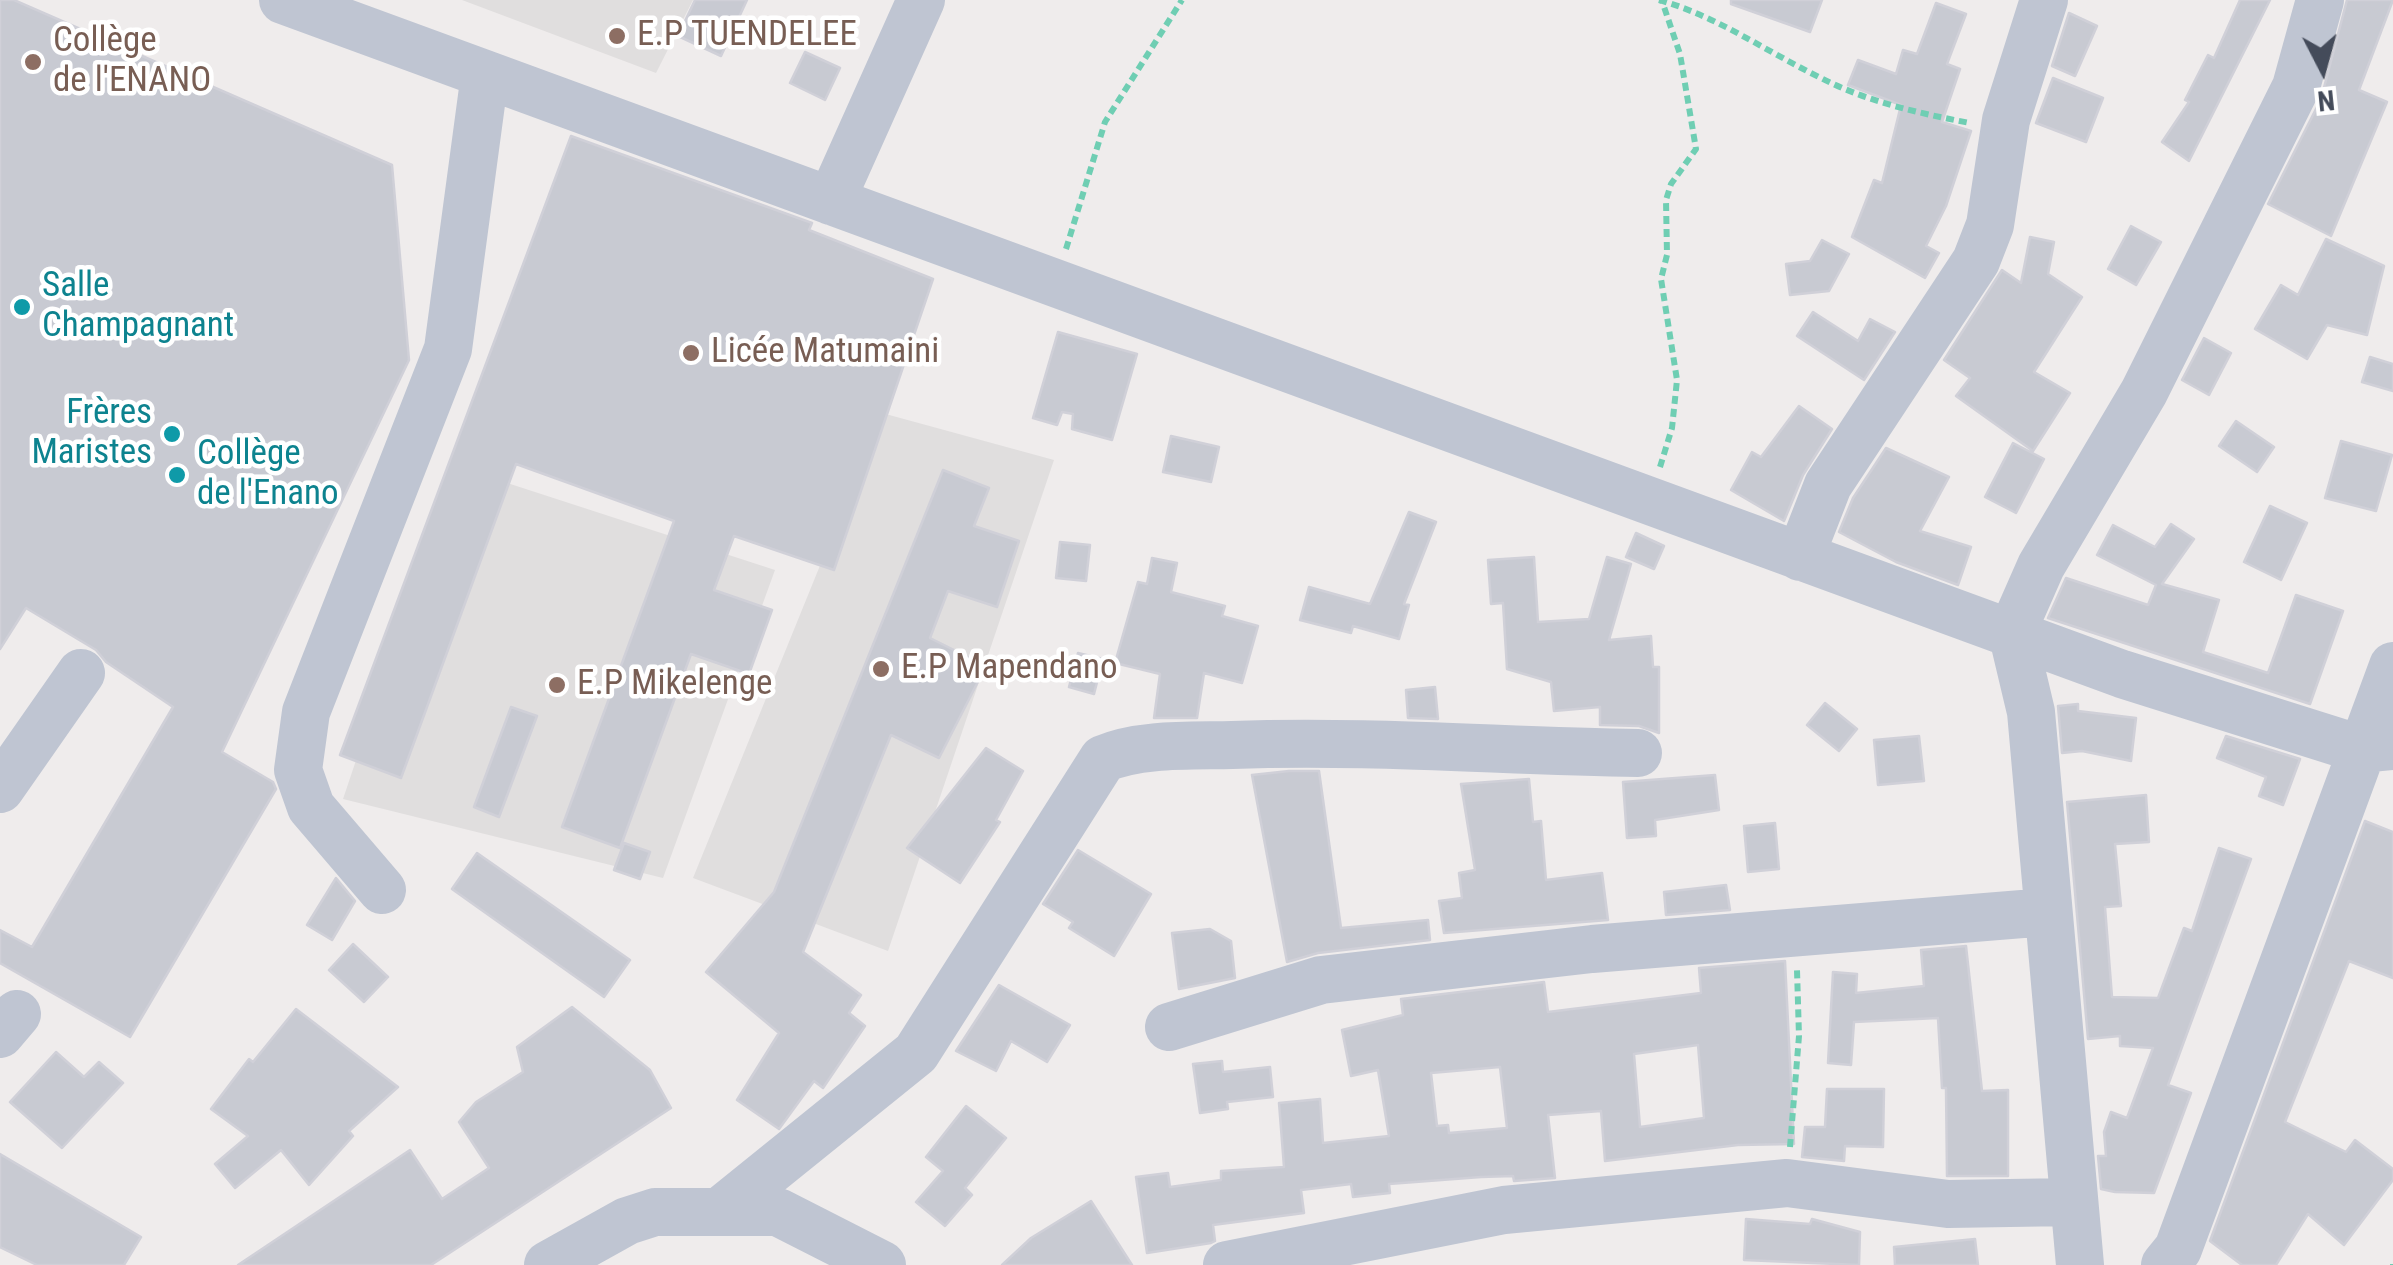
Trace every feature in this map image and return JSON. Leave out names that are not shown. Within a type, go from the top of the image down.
[{"type":"street","points":[[831,202],[921,0]]},
{"type":"street","points":[[1800,557],[1828,485],[1976,260],[1990,225],[2006,120],[2044,0]]},
{"type":"street","points":[[2080,1265],[2071,1202],[2031,712],[2012,632],[2041,566],[2144,392],[2287,104],[2320,0]]},
{"type":"street","points":[[290,1],[2122,674],[2376,748]]},
{"type":"street","points":[[382,890],[311,807],[298,770],[306,712],[448,349],[484,74]]},
{"type":"street","points":[[2174,1260],[2376,748],[2393,666]]},
{"type":"street","points":[[0,789],[81,673]]},
{"type":"street","points":[[718,1212],[916,1053],[1104,759],[1119,752],[1206,745],[1343,741],[1502,752],[1638,753]]},
{"type":"street","points":[[1169,1027],[1321,980],[1795,931],[2047,912]]},
{"type":"street","points":[[1227,1265],[1504,1210],[1787,1184],[1948,1204],[2071,1202]]},
{"type":"street","points":[[548,1265],[627,1221],[655,1212],[778,1212],[882,1265]]},
{"type":"path","points":[[1056,284],[1105,122],[1182,0]]},
{"type":"path","points":[[1660,0],[1707,14],[1822,80],[1898,109],[1983,125],[2006,120]]},
{"type":"path","points":[[1649,502],[1672,428],[1677,380],[1660,279],[1667,255],[1666,200],[1670,184],[1696,149],[1680,54],[1660,0]]},
{"type":"path","points":[[1787,1184],[1799,1036],[1795,931]]},
{"type":"shaded area","name":"E.P TUENDELEE","points":[[462,0],[693,0],[656,73]]},
{"type":"shaded area","name":"E.P Mapendano","points":[[882,413],[1054,460],[888,951],[693,878]]},
{"type":"shaded area","name":"E.P Mikelenge","points":[[455,466],[775,570],[663,878],[343,799]]},
{"type":"building","name":"Collège de l'Enano","points":[[0,0],[14,0],[392,165],[409,360],[222,752],[273,782],[276,789],[130,1037],[0,963],[0,930],[32,947],[173,707],[106,662],[96,650],[26,608],[0,649]]},
{"type":"building","points":[[695,0],[747,0],[721,56],[678,36]]},
{"type":"building","points":[[1731,0],[1822,0],[1810,32],[1731,4]]},
{"type":"building","points":[[2240,0],[2270,0],[2189,161],[2162,142],[2189,102],[2185,100],[2208,55],[2214,58]]},
{"type":"building","points":[[2347,0],[2393,0],[2359,90],[2387,102],[2331,236],[2268,204],[2321,99]]},
{"type":"building","points":[[1936,3],[1966,14],[1947,64],[1960,69],[1942,122],[1971,131],[1946,206],[1926,246],[1939,253],[1925,278],[1852,237],[1874,180],[1882,183],[1901,105],[1848,85],[1858,60],[1896,74],[1903,50],[1917,54]]},
{"type":"building","points":[[2069,13],[2097,26],[2075,76],[2052,66]]},
{"type":"building","points":[[805,52],[840,68],[825,100],[790,83]]},
{"type":"building","points":[[2053,78],[2103,98],[2086,142],[2036,123]]},
{"type":"building","name":"Licée Matumaini","points":[[571,136],[812,223],[809,230],[933,279],[834,570],[734,536],[714,590],[772,610],[749,674],[691,654],[620,848],[562,827],[674,521],[516,464],[401,778],[340,755]]},
{"type":"building","points":[[2131,226],[2161,242],[2136,285],[2108,269]]},
{"type":"building","points":[[2030,237],[2054,242],[2048,274],[2082,297],[2034,372],[2070,393],[2033,451],[1956,396],[1970,378],[1944,360],[2002,270],[2021,283]]},
{"type":"building","points":[[2326,239],[2384,266],[2367,335],[2327,325],[2307,359],[2255,329],[2281,285],[2298,295]]},
{"type":"building","points":[[1822,240],[1849,254],[1829,291],[1790,295],[1786,264],[1810,261]]},
{"type":"building","points":[[1813,312],[1858,341],[1870,319],[1895,332],[1864,380],[1797,336]]},
{"type":"building","points":[[1058,332],[1137,354],[1112,440],[1072,429],[1073,414],[1062,412],[1057,425],[1033,418]]},
{"type":"building","points":[[2204,338],[2231,353],[2209,395],[2182,380]]},
{"type":"building","points":[[2370,357],[2393,364],[2393,391],[2362,382]]},
{"type":"building","points":[[1799,406],[1832,429],[1803,475],[1784,521],[1731,490],[1752,452],[1761,457]]},
{"type":"building","points":[[2236,421],[2274,447],[2257,472],[2219,446]]},
{"type":"building","points":[[1171,436],[1219,447],[1211,482],[1163,472]]},
{"type":"building","points":[[2341,441],[2392,455],[2376,511],[2325,498]]},
{"type":"building","points":[[2013,443],[2044,459],[2016,513],[1985,497]]},
{"type":"building","points":[[1886,448],[1949,477],[1920,531],[1971,547],[1958,585],[1896,562],[1839,532],[1853,498]]},
{"type":"building","points":[[943,470],[989,488],[974,526],[1019,541],[997,607],[948,591],[930,638],[986,666],[939,758],[891,735],[803,952],[861,995],[849,1013],[865,1026],[823,1088],[814,1081],[779,1129],[737,1100],[779,1033],[706,972],[774,892]]},
{"type":"building","points":[[2270,506],[2307,523],[2281,580],[2244,562]]},
{"type":"building","points":[[1409,512],[1436,522],[1404,604],[1409,605],[1399,639],[1353,626],[1351,633],[1300,620],[1309,587],[1370,604]]},
{"type":"building","points":[[2171,524],[2194,539],[2162,584],[2219,600],[2203,652],[2268,673],[2296,595],[2343,611],[2310,704],[2048,618],[2066,578],[2148,605],[2156,585],[2097,555],[2113,525],[2155,547]]},
{"type":"building","points":[[1636,533],[1664,546],[1654,569],[1626,557]]},
{"type":"building","points":[[1060,542],[1090,545],[1086,581],[1056,578]]},
{"type":"building","points":[[1534,557],[1538,622],[1589,619],[1607,557],[1631,564],[1609,640],[1651,636],[1653,667],[1659,667],[1659,733],[1639,726],[1600,725],[1600,707],[1554,711],[1551,682],[1507,669],[1503,603],[1491,604],[1488,560]]},
{"type":"building","points":[[1152,558],[1177,563],[1171,592],[1225,606],[1222,616],[1258,626],[1242,683],[1204,673],[1197,718],[1154,718],[1160,674],[1115,663],[1138,582],[1147,584]]},
{"type":"building","points":[[1078,653],[1103,659],[1094,694],[1069,687]]},
{"type":"building","points":[[1435,687],[1438,719],[1408,718],[1406,690]]},
{"type":"building","points":[[1825,703],[1857,729],[1839,751],[1807,725]]},
{"type":"building","points":[[2078,704],[2078,711],[2136,718],[2131,761],[2082,751],[2062,753],[2058,706]]},
{"type":"building","points":[[511,707],[537,716],[499,817],[474,807]]},
{"type":"building","points":[[1919,736],[1924,781],[1878,785],[1874,740]]},
{"type":"building","points":[[2226,736],[2300,759],[2283,805],[2259,796],[2266,777],[2217,758]]},
{"type":"building","points":[[986,748],[1023,771],[996,820],[1000,822],[960,883],[907,848]]},
{"type":"building","points":[[1319,771],[1341,928],[1428,920],[1430,940],[1318,953],[1287,962],[1252,775]]},
{"type":"building","points":[[1715,775],[1719,810],[1655,820],[1656,836],[1627,838],[1623,782]]},
{"type":"building","points":[[1529,779],[1533,822],[1541,821],[1546,880],[1602,873],[1608,920],[1444,933],[1439,901],[1462,898],[1459,873],[1475,870],[1461,784]]},
{"type":"building","points":[[2146,795],[2149,842],[2115,844],[2121,906],[2105,907],[2112,997],[2158,998],[2184,928],[2192,931],[2219,848],[2251,859],[2168,1085],[2191,1093],[2154,1193],[2115,1192],[2101,1189],[2098,1156],[2106,1156],[2104,1132],[2111,1112],[2127,1118],[2153,1048],[2120,1046],[2120,1036],[2088,1039],[2067,802]]},
{"type":"building","points":[[2365,821],[2393,832],[2393,978],[2349,961],[2285,1122],[2346,1152],[2355,1140],[2393,1169],[2393,1180],[2344,1245],[2308,1214],[2276,1265],[2242,1265],[2210,1241]]},
{"type":"building","points":[[1775,823],[1779,869],[1748,872],[1744,826]]},
{"type":"building","points":[[624,843],[650,852],[640,879],[614,870]]},
{"type":"building","points":[[1078,850],[1151,894],[1114,956],[1069,928],[1073,922],[1043,904]]},
{"type":"building","points":[[477,853],[630,960],[604,997],[452,889]]},
{"type":"building","points":[[336,878],[355,901],[332,940],[307,925]]},
{"type":"building","points":[[1726,885],[1730,910],[1666,915],[1664,892]]},
{"type":"building","points":[[1210,929],[1231,941],[1235,978],[1179,989],[1172,933]]},
{"type":"building","points":[[353,944],[388,977],[364,1002],[329,970]]},
{"type":"building","points":[[1966,946],[1982,1091],[2008,1090],[2008,1176],[1947,1176],[1946,1088],[1942,1088],[1938,1018],[1854,1022],[1851,1065],[1828,1063],[1833,972],[1857,974],[1856,993],[1924,986],[1921,950]]},
{"type":"building","points":[[1785,961],[1794,1144],[1738,1145],[1605,1161],[1601,1111],[1548,1115],[1555,1178],[1514,1181],[1513,1176],[1481,1177],[1389,1184],[1390,1193],[1353,1197],[1351,1184],[1301,1190],[1304,1213],[1213,1225],[1215,1241],[1211,1243],[1147,1253],[1136,1177],[1168,1173],[1170,1187],[1221,1180],[1221,1171],[1284,1167],[1279,1103],[1320,1099],[1323,1143],[1389,1136],[1378,1070],[1351,1076],[1342,1030],[1403,1015],[1401,999],[1544,982],[1548,1012],[1701,993],[1699,968]],"holes":[[[1698,1045],[1704,1118],[1640,1127],[1634,1054]],[[1500,1067],[1507,1128],[1449,1133],[1448,1125],[1437,1126],[1431,1073]]]},
{"type":"building","points":[[999,985],[1070,1025],[1047,1062],[1011,1041],[996,1071],[956,1051]]},
{"type":"building","points":[[572,1007],[650,1070],[671,1108],[431,1265],[238,1265],[410,1150],[442,1199],[489,1168],[459,1122],[476,1102],[523,1072],[517,1047]]},
{"type":"building","points":[[296,1009],[398,1087],[349,1131],[353,1136],[309,1185],[281,1150],[235,1188],[215,1164],[248,1136],[211,1109],[249,1059],[253,1062]]},
{"type":"building","points":[[56,1052],[84,1077],[99,1062],[123,1083],[62,1148],[10,1102]]},
{"type":"building","points":[[1222,1061],[1223,1072],[1270,1067],[1273,1097],[1227,1102],[1228,1109],[1200,1113],[1193,1064]]},
{"type":"building","points":[[1827,1089],[1884,1089],[1883,1147],[1845,1146],[1844,1161],[1802,1157],[1805,1127],[1825,1127]]},
{"type":"building","points":[[966,1106],[1006,1138],[965,1188],[972,1195],[945,1226],[916,1202],[943,1171],[926,1157]]},
{"type":"building","points":[[0,1154],[141,1237],[124,1265],[37,1265],[0,1247]]},
{"type":"building","points":[[1091,1201],[1132,1265],[1002,1265],[1031,1238]]},
{"type":"building","points":[[1746,1219],[1810,1224],[1812,1219],[1860,1232],[1859,1265],[1744,1260]]},
{"type":"building","points":[[1975,1239],[1978,1265],[1895,1265],[1894,1247]]},
{"type":"place","name":"E.P TUENDELEE","points":[[617,36]]},
{"type":"place","name":"Collège de l'ENANO","points":[[33,62]]},
{"type":"place","name":"Salle Champagnant","points":[[22,307]]},
{"type":"place","name":"Licée Matumaini","points":[[691,353]]},
{"type":"place","name":"Frères Maristes","points":[[172,434]]},
{"type":"place","name":"Collège de l'Enano","points":[[177,475]]},
{"type":"place","name":"E.P Mapendano","points":[[881,669]]},
{"type":"place","name":"E.P Mikelenge","points":[[557,685]]}]
